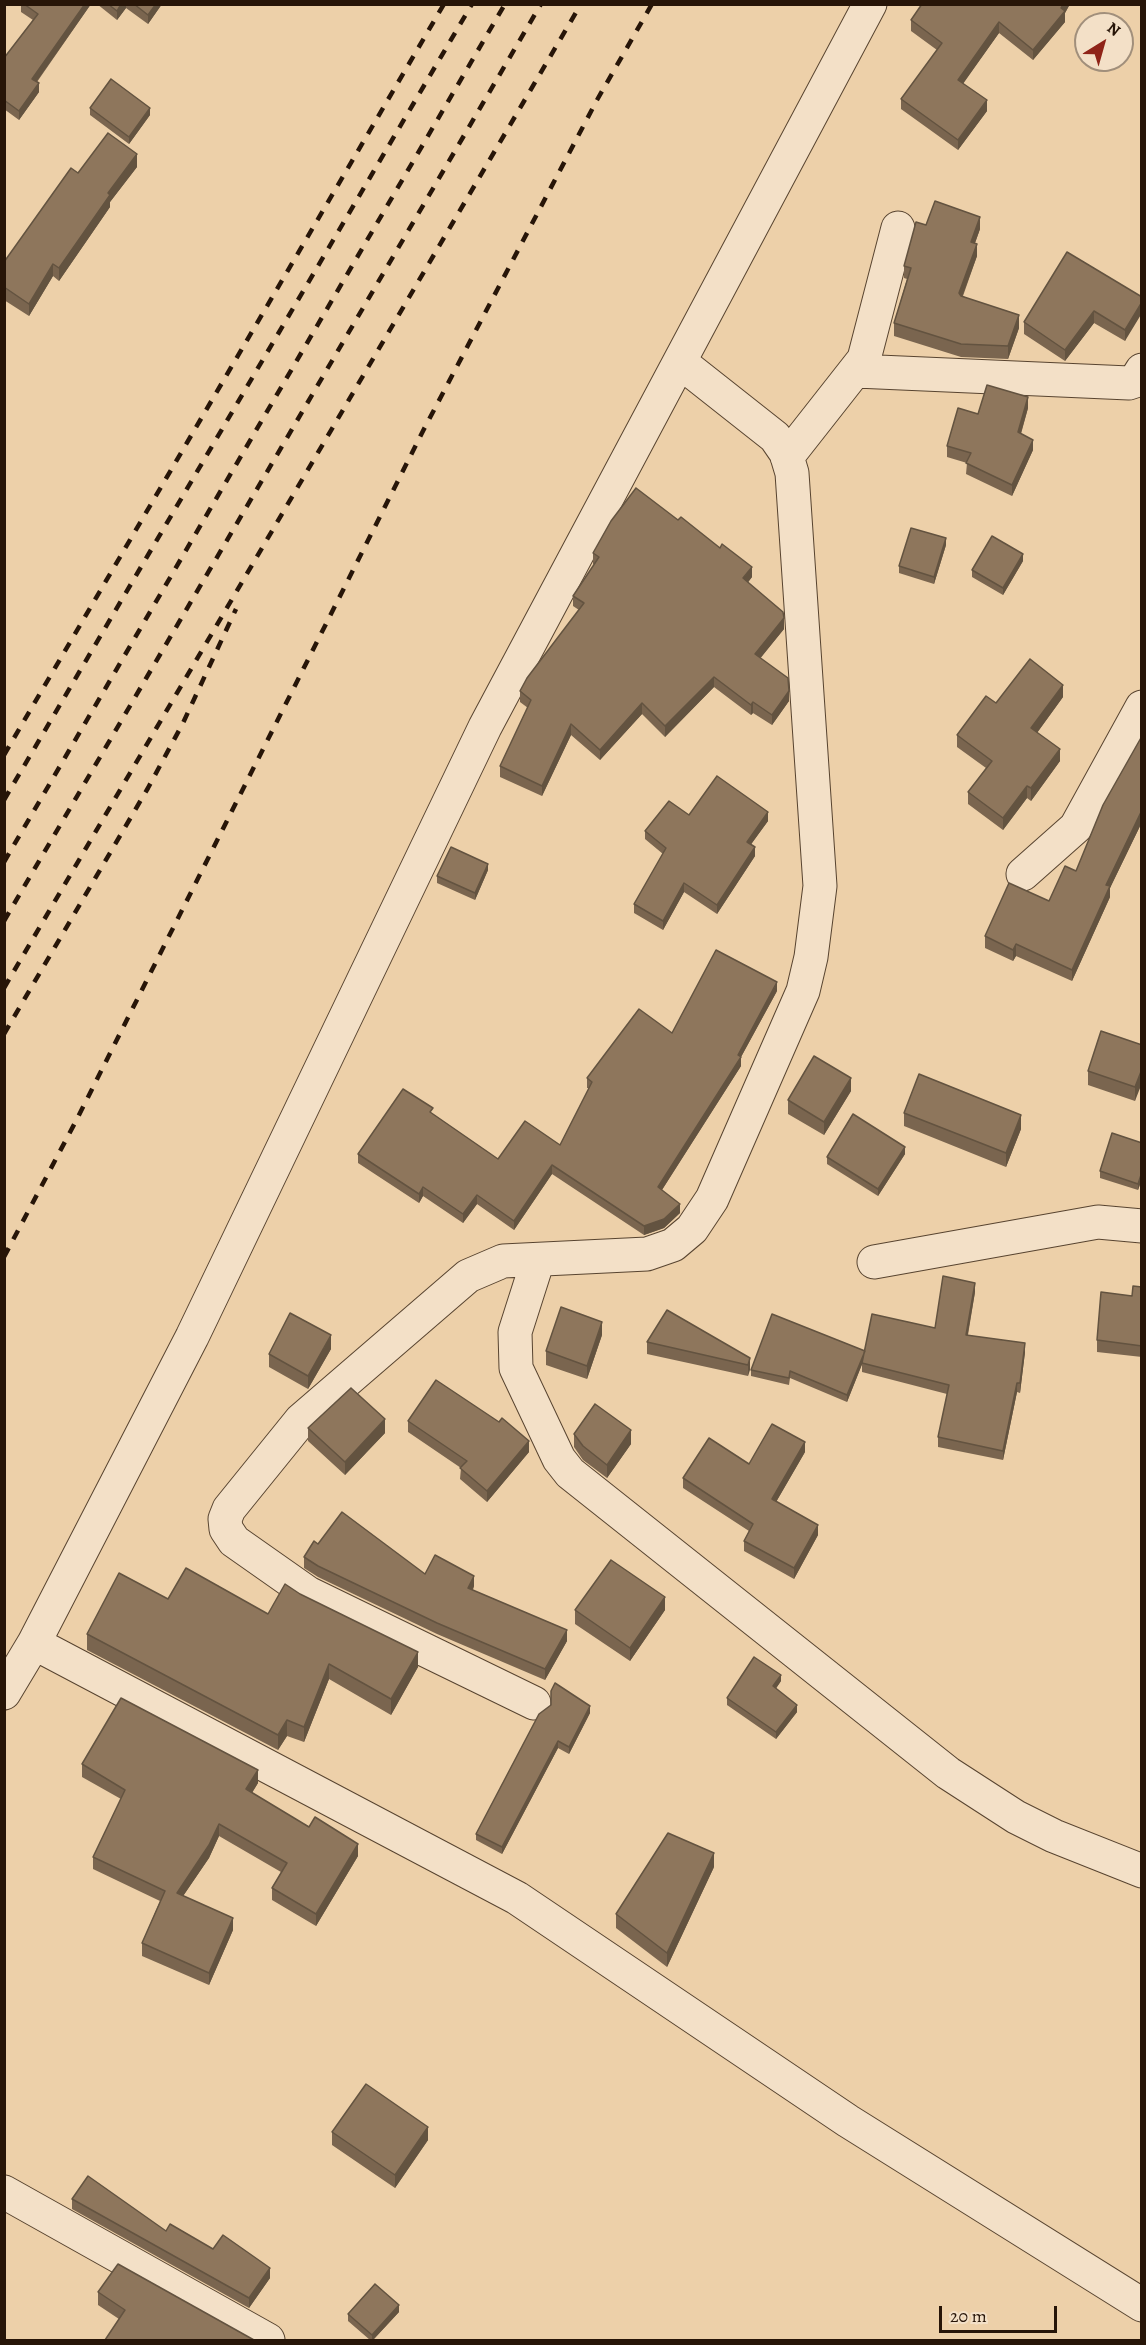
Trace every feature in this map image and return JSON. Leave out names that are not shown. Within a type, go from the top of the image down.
[{"type":"street","points":[[4,1693],[34,1643],[192,1336],[485,727],[870,4]]},
{"type":"street","points":[[787,457],[856,371],[867,350],[898,228]]},
{"type":"street","points":[[534,1703],[308,1593],[234,1540],[226,1529],[225,1519],[229,1509],[301,1420],[468,1276],[503,1261],[647,1254],[673,1245],[692,1229],[712,1199],[808,973],[820,886],[820,861],[792,473],[787,457],[775,437],[680,362]]},
{"type":"street","points":[[856,371],[1129,383],[1135,381],[1142,370]]},
{"type":"street","points":[[1023,874],[1076,827],[1142,707]]},
{"type":"street","points":[[874,1262],[1098,1222],[1142,1226]]},
{"type":"street","points":[[538,1260],[515,1332],[516,1368],[559,1459],[570,1473],[948,1773],[1016,1817],[1044,1832],[1142,1872]]},
{"type":"street","points":[[34,1643],[517,1898],[848,2121],[1142,2305]]},
{"type":"street","points":[[4,2192],[268,2340]]},
{"type":"building","points":[[24,4],[85,4],[32,79],[39,83],[19,111],[4,100],[4,58],[38,14]]},
{"type":"building","points":[[108,4],[121,4],[117,11]]},
{"type":"building","points":[[134,4],[156,4],[148,15]]},
{"type":"building","points":[[922,4],[1063,4],[1061,8],[1065,11],[1033,50],[999,22],[958,80],[987,100],[958,140],[901,99],[942,43],[911,20]]},
{"type":"building","points":[[111,79],[150,108],[129,137],[90,108]]},
{"type":"building","points":[[108,133],[137,154],[108,193],[110,195],[59,268],[53,264],[29,304],[4,287],[4,262],[71,168],[78,173]]},
{"type":"building","points":[[935,201],[980,217],[971,242],[977,244],[959,293],[961,296],[1019,315],[1008,346],[961,344],[894,323],[911,268],[904,266],[916,222],[926,225]]},
{"type":"building","points":[[1067,252],[1142,297],[1142,302],[1125,330],[1094,311],[1065,350],[1024,322]]},
{"type":"building","points":[[987,385],[1028,397],[1018,432],[1033,440],[1012,485],[966,463],[971,453],[947,446],[958,408],[978,414]]},
{"type":"building","points":[[636,488],[678,520],[681,517],[720,548],[722,544],[752,567],[743,578],[783,612],[784,618],[755,654],[788,678],[789,691],[772,715],[753,702],[751,705],[714,677],[665,726],[642,703],[600,750],[571,724],[542,786],[500,766],[531,700],[520,691],[527,678],[584,603],[573,596],[599,557],[593,553],[611,521]]},
{"type":"building","points":[[911,528],[946,538],[934,577],[899,566]]},
{"type":"building","points":[[992,536],[1023,554],[1003,588],[972,570]]},
{"type":"building","points":[[1030,659],[1063,685],[1031,728],[1060,749],[1031,788],[1027,786],[1003,818],[968,792],[992,761],[957,735],[986,696],[996,703]]},
{"type":"building","points":[[1142,736],[1142,810],[1106,885],[1110,886],[1072,970],[1016,944],[1013,950],[985,936],[1009,883],[1049,901],[1065,866],[1076,871],[1103,805]]},
{"type":"building","points":[[717,776],[768,812],[747,842],[755,847],[717,905],[684,883],[663,921],[634,904],[666,848],[645,831],[669,801],[689,815]]},
{"type":"building","points":[[451,847],[488,864],[475,893],[437,876]]},
{"type":"building","points":[[716,950],[777,982],[738,1055],[741,1057],[658,1187],[680,1204],[664,1219],[644,1226],[552,1165],[514,1221],[477,1195],[463,1214],[423,1187],[419,1194],[358,1154],[403,1089],[433,1108],[430,1112],[498,1159],[525,1121],[560,1145],[592,1082],[587,1078],[639,1009],[672,1033]]},
{"type":"building","points":[[1101,1031],[1142,1045],[1142,1069],[1135,1087],[1088,1071]]},
{"type":"building","points":[[814,1056],[851,1078],[824,1122],[788,1100]]},
{"type":"building","points":[[919,1074],[1021,1115],[1006,1153],[904,1113]]},
{"type":"building","points":[[853,1114],[905,1147],[878,1189],[827,1157]]},
{"type":"building","points":[[1112,1133],[1142,1143],[1142,1172],[1138,1184],[1100,1171]]},
{"type":"building","points":[[943,1276],[975,1283],[966,1335],[1025,1343],[1020,1383],[1017,1383],[1003,1451],[938,1437],[949,1385],[862,1363],[872,1314],[935,1328]]},
{"type":"building","points":[[1133,1286],[1142,1287],[1142,1346],[1097,1340],[1101,1292],[1132,1296]]},
{"type":"building","points":[[561,1307],[602,1322],[587,1366],[546,1351]]},
{"type":"building","points":[[667,1310],[750,1358],[748,1365],[647,1342]]},
{"type":"building","points":[[290,1313],[331,1335],[308,1376],[269,1354]]},
{"type":"building","points":[[772,1314],[865,1351],[847,1395],[790,1371],[789,1378],[751,1370]]},
{"type":"building","points":[[436,1380],[499,1422],[502,1418],[529,1441],[487,1491],[460,1468],[467,1461],[408,1421]]},
{"type":"building","points":[[351,1388],[385,1419],[345,1462],[308,1428]]},
{"type":"building","points":[[595,1404],[631,1430],[607,1465],[583,1446],[574,1434]]},
{"type":"building","points":[[772,1424],[805,1442],[772,1499],[818,1525],[794,1568],[744,1541],[753,1524],[683,1478],[709,1438],[749,1464]]},
{"type":"building","points":[[342,1512],[425,1574],[435,1555],[474,1576],[468,1588],[567,1630],[545,1669],[437,1623],[318,1566],[304,1557],[314,1541],[318,1544]]},
{"type":"building","points":[[611,1560],[665,1597],[630,1648],[575,1610]]},
{"type":"building","points":[[186,1568],[268,1614],[285,1584],[300,1594],[418,1652],[391,1699],[329,1664],[304,1727],[287,1720],[278,1735],[87,1634],[119,1573],[168,1599]]},
{"type":"building","points":[[754,1657],[781,1675],[773,1686],[797,1705],[776,1732],[727,1698]]},
{"type":"building","points":[[555,1683],[590,1706],[569,1747],[558,1741],[502,1847],[476,1834],[539,1714],[551,1705],[551,1691]]},
{"type":"building","points":[[121,1698],[258,1770],[246,1789],[309,1827],[315,1817],[358,1844],[316,1914],[272,1888],[287,1863],[219,1824],[209,1845],[177,1893],[233,1918],[209,1973],[142,1943],[165,1891],[93,1857],[125,1790],[82,1764]]},
{"type":"building","points":[[668,1833],[714,1853],[667,1953],[616,1914]]},
{"type":"building","points":[[366,2084],[428,2127],[395,2175],[332,2132]]},
{"type":"building","points":[[88,2176],[166,2231],[170,2224],[213,2249],[223,2235],[270,2268],[249,2298],[72,2199]]},
{"type":"building","points":[[118,2264],[254,2340],[105,2340],[125,2310],[98,2292]]},
{"type":"building","points":[[375,2284],[399,2305],[372,2335],[348,2314]]},
{"type":"railway","points":[[4,755],[444,4]]},
{"type":"railway","points":[[4,800],[472,4]]},
{"type":"railway","points":[[4,862],[505,4]]},
{"type":"railway","points":[[4,921],[541,4]]},
{"type":"railway","points":[[4,988],[581,4]]},
{"type":"railway","points":[[4,1257],[77,1119],[424,429],[597,100],[652,4]]},
{"type":"railway","points":[[4,1034],[148,788],[183,723],[236,609]]}]
